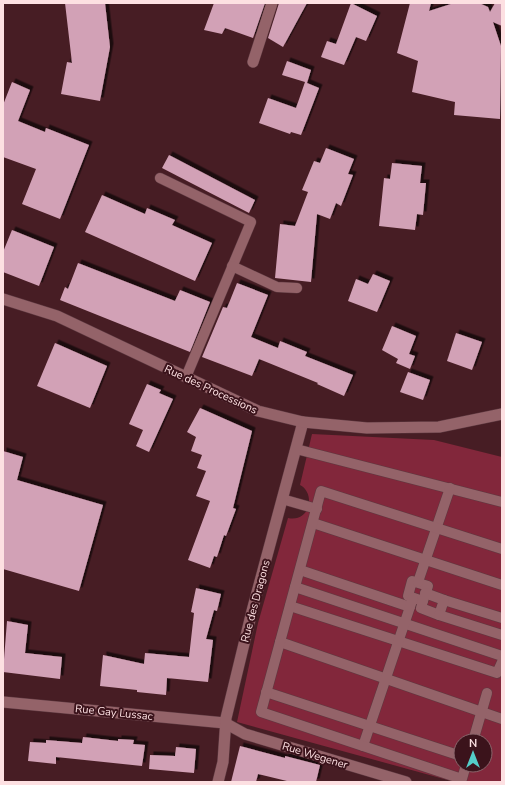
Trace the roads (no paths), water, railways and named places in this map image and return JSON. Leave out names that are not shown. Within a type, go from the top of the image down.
[{"type":"street","points":[[253,62],[272,3]]},
{"type":"street","name":"Rue des Processions","points":[[3,299],[57,316],[258,411],[303,422],[367,428],[439,427],[502,414]]},
{"type":"street","name":"Rue des Dragons","points":[[218,782],[223,762],[225,723],[252,611],[303,422]]},
{"type":"street","name":"Rue Gay Lussac","points":[[3,702],[225,723]]},
{"type":"street","name":"Rue Wegener","points":[[225,723],[245,734],[406,782]]},
{"type":"lane","points":[[160,178],[251,222],[186,377]]},
{"type":"lane","points":[[232,266],[277,287],[297,288]]},
{"type":"lane","points":[[296,449],[502,502]]},
{"type":"lane","points":[[418,582],[450,488]]},
{"type":"lane","points":[[464,773],[462,779],[261,712],[321,491],[502,549]]},
{"type":"lane","points":[[282,499],[317,509]]},
{"type":"lane","points":[[313,523],[502,585]]},
{"type":"lane","points":[[300,570],[411,602],[424,597],[444,600],[502,618]]},
{"type":"lane","points":[[363,746],[411,602],[408,596],[412,581],[428,586],[420,608],[502,635]]},
{"type":"lane","points":[[295,587],[502,656]]},
{"type":"lane","points":[[440,615],[444,600]]},
{"type":"lane","points":[[290,606],[497,673],[502,662]]},
{"type":"lane","points":[[280,642],[502,719]]},
{"type":"lane","points":[[266,692],[453,753]]},
{"type":"lane","points":[[475,733],[487,692]]}]
